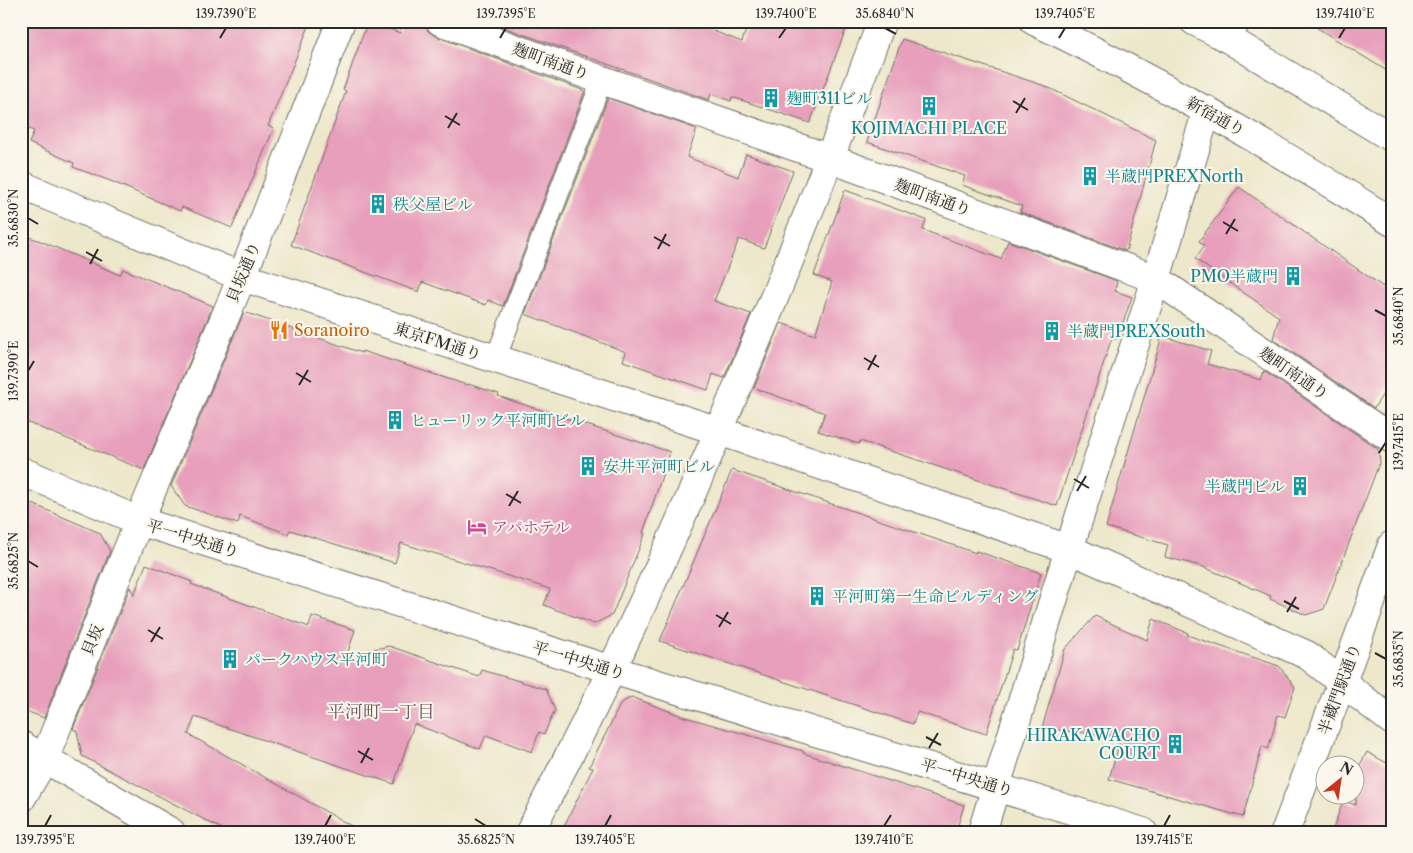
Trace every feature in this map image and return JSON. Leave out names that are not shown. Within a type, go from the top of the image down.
[{"type":"main road","name":"貝坂通り","points":[[139,521],[242,277],[341,21]]},
{"type":"main road","name":"麹町南通り","points":[[440,21],[602,80],[831,159],[1156,279],[1392,439]]},
{"type":"main road","points":[[530,832],[612,670],[719,432],[831,159],[882,21]]},
{"type":"main road","name":"新宿通り","points":[[1034,21],[1099,52],[1207,110],[1304,166],[1392,222]]},
{"type":"main road","points":[[1194,21],[1231,30],[1392,138]]},
{"type":"main road","points":[[982,832],[1069,549],[1156,279],[1207,110]]},
{"type":"main road","name":"東京FM通り","points":[[21,186],[242,277],[719,432],[1069,549],[1307,655],[1342,682]]},
{"type":"main road","name":"平一中央通り","points":[[21,471],[139,521],[612,670],[1143,832]]},
{"type":"main road","name":"貝坂","points":[[44,760],[139,521]]},
{"type":"main road","name":"半蔵門駅通り","points":[[1285,832],[1392,545]]},
{"type":"main road","points":[[1342,682],[1392,721]]},
{"type":"main road","points":[[21,746],[171,832]]},
{"type":"main road","points":[[21,799],[44,760]]},
{"type":"lane","points":[[495,360],[602,80]]},
{"type":"building","points":[[21,21],[311,21],[268,126],[274,128],[232,228],[182,207],[180,211],[73,167],[74,163],[29,143],[34,131],[21,126]]},
{"type":"building","points":[[368,21],[400,33],[402,21],[425,21],[428,31],[435,36],[585,91],[503,306],[488,300],[486,305],[422,282],[419,292],[291,245],[346,91],[343,90]]},
{"type":"building","name":"麹町311ビル","points":[[486,21],[687,21],[742,42],[749,21],[849,21],[810,123],[732,97],[731,101],[711,94],[709,100]]},
{"type":"building","points":[[1306,21],[1392,21],[1392,74]]},
{"type":"building","points":[[902,39],[1045,86],[1156,140],[1126,251],[1020,212],[1022,206],[962,185],[965,176],[867,142]]},
{"type":"building","points":[[608,98],[697,129],[687,157],[738,177],[746,154],[793,171],[764,248],[739,239],[714,301],[751,314],[724,378],[713,374],[708,390],[623,361],[626,352],[525,314]]},
{"type":"building","name":"PMO半蔵門","points":[[1239,187],[1392,293],[1392,380],[1374,408],[1273,339],[1279,317],[1195,259],[1204,246],[1199,241]]},
{"type":"building","points":[[845,190],[926,220],[923,230],[1001,259],[1008,241],[1117,281],[1115,291],[1132,297],[1117,339],[1112,337],[1057,506],[860,441],[859,444],[818,431],[825,413],[754,388],[781,323],[815,335],[832,282],[814,275]]},
{"type":"building","points":[[21,234],[120,275],[123,269],[213,306],[144,470],[21,420]]},
{"type":"building","points":[[244,312],[362,353],[362,351],[468,384],[499,394],[498,396],[670,452],[643,533],[645,534],[612,615],[594,624],[544,605],[550,589],[401,543],[395,563],[290,530],[288,534],[240,516],[238,524],[185,506],[171,486]]},
{"type":"building","points":[[1162,336],[1211,351],[1207,364],[1261,380],[1264,371],[1378,449],[1380,461],[1324,609],[1306,615],[1270,599],[1271,596],[1201,566],[1165,557],[1168,545],[1106,527]]},
{"type":"building","name":"平河町第一生命ビルディング","points":[[732,470],[976,553],[976,551],[1041,573],[1017,650],[1013,649],[986,734],[917,712],[913,724],[660,641]]},
{"type":"building","points":[[21,499],[100,533],[110,551],[44,718],[21,709]]},
{"type":"building","points":[[146,564],[192,582],[191,584],[309,627],[312,616],[355,630],[347,655],[389,646],[479,677],[482,670],[546,689],[555,710],[544,734],[539,732],[532,752],[486,735],[480,749],[414,724],[394,784],[195,717],[188,734],[362,832],[228,832],[82,756],[77,731],[73,729],[130,587],[134,595]]},
{"type":"building","points":[[1095,616],[1147,640],[1153,619],[1188,633],[1187,635],[1279,666],[1295,687],[1285,717],[1278,715],[1268,749],[1262,746],[1243,817],[1109,779],[1121,737],[1042,728],[1065,649]]},
{"type":"building","points":[[632,697],[682,716],[803,751],[803,753],[964,805],[956,832],[561,832],[593,768],[589,767],[621,703]]},
{"type":"building","points":[[1367,752],[1392,766],[1392,832],[1332,832],[1341,806],[1366,806],[1365,756]]},
{"type":"place","name":"麹町311ビル","points":[[771,98]]},
{"type":"place","name":"KOJIMACHI PLACE","points":[[929,106]]},
{"type":"place","name":"半蔵門PREXNorth","points":[[1090,176]]},
{"type":"place","name":"秩父屋ビル","points":[[378,204]]},
{"type":"place","name":"PMO半蔵門","points":[[1293,276]]},
{"type":"place","name":"Soranoiro","points":[[279,330]]},
{"type":"place","name":"半蔵門PREXSouth","points":[[1052,331]]},
{"type":"place","name":"ヒューリック平河町ビル","points":[[395,420]]},
{"type":"place","name":"安井平河町ビル","points":[[588,466]]},
{"type":"place","name":"半蔵門ビル","points":[[1300,486]]},
{"type":"place","name":"アパホテル","points":[[477,527]]},
{"type":"place","name":"平河町第一生命ビルディング","points":[[817,596]]},
{"type":"place","name":"パークハウス平河町","points":[[230,659]]},
{"type":"place","name":"HIRAKAWACHO COURT","points":[[1175,744]]},
{"type":"district","name":"平河町一丁目","points":[[381,712]]}]
